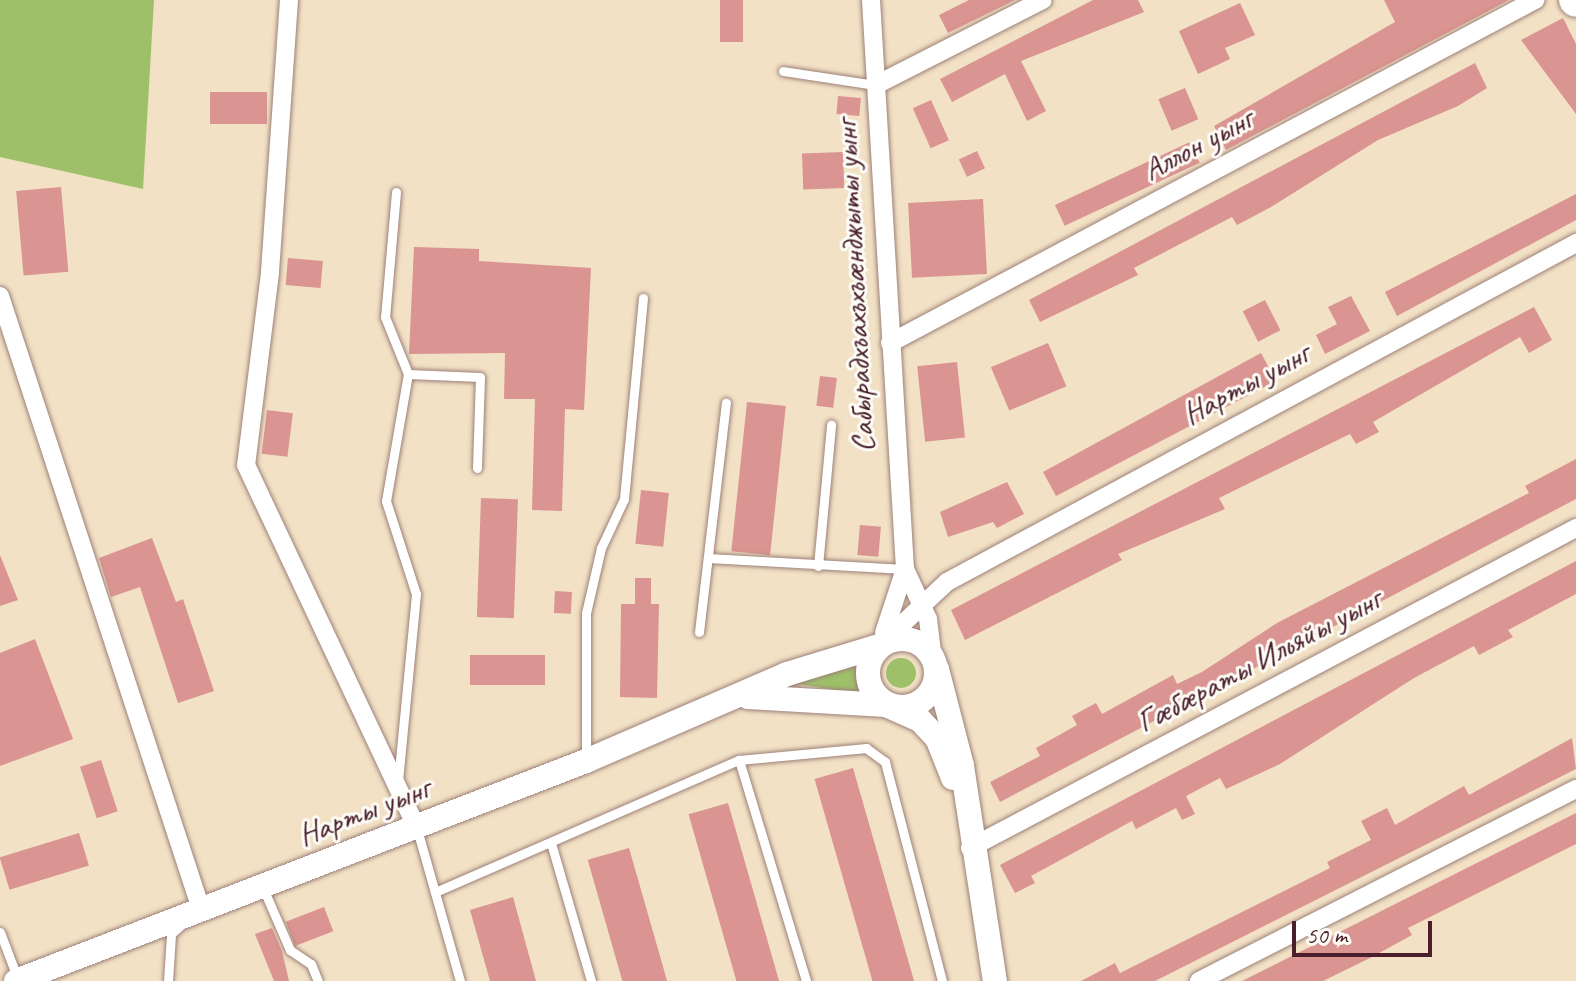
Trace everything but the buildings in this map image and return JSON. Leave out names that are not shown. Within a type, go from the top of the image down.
[{"type":"street","points":[[289,0],[270,273],[246,465],[416,826]]},
{"type":"street","name":"Сабырадхъахъхъæнджыты уынг","points":[[871,0],[905,569]]},
{"type":"street","points":[[876,85],[1043,0]]},
{"type":"street","name":"Аллон уынг","points":[[890,343],[1535,0]]},
{"type":"street","name":"Нарты уынг","points":[[879,646],[921,600],[947,582],[1576,243]]},
{"type":"street","points":[[0,296],[201,909]]},
{"type":"street","name":"Гæбæраты Ильяйы уынг","points":[[970,848],[1576,528]]},
{"type":"street","points":[[905,569],[928,619],[935,664],[962,766],[963,802],[970,848],[995,981]]},
{"type":"street","points":[[905,569],[867,673],[886,705],[920,720],[937,738],[963,802]]},
{"type":"street","points":[[928,619],[947,582]]},
{"type":"street","name":"Нарты уынг","points":[[17,980],[586,761],[734,698],[879,646],[904,639],[935,664],[924,699],[886,705],[734,698]]},
{"type":"street","points":[[1199,981],[1576,789]]},
{"type":"lane","points":[[783,71],[876,85]]},
{"type":"lane","points":[[396,192],[385,317],[408,374],[386,501],[416,594],[397,788]]},
{"type":"lane","points":[[586,761],[586,613],[601,548],[624,499],[643,298]]},
{"type":"lane","points":[[408,374],[480,377],[477,468]]},
{"type":"lane","points":[[699,632],[726,403]]},
{"type":"lane","points":[[818,566],[831,425]]},
{"type":"lane","points":[[708,558],[905,569]]},
{"type":"lane","points":[[435,892],[739,760],[877,751],[942,981]]},
{"type":"lane","points":[[739,760],[806,981]]},
{"type":"lane","points":[[416,826],[460,981]]},
{"type":"lane","points":[[551,843],[591,981]]},
{"type":"lane","points":[[262,885],[290,950],[311,964],[318,981]]},
{"type":"lane","points":[[168,981],[171,934],[201,909]]},
{"type":"lane","points":[[0,932],[17,980]]},
{"type":"green space","points":[[0,0],[154,0],[143,189],[0,157]]},
{"type":"green space","points":[[901,658],[907,659],[915,667],[915,679],[907,687],[901,688],[895,687],[887,679],[886,673],[887,667],[895,659]]},
{"type":"green space","points":[[857,661],[860,694],[791,683]]}]
